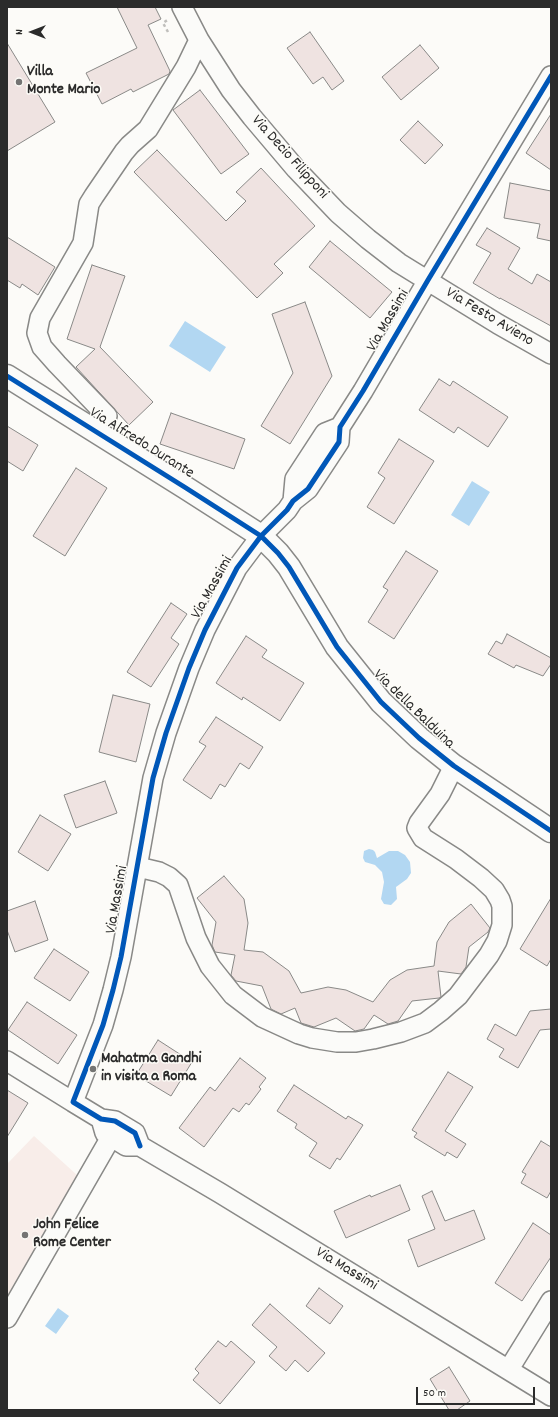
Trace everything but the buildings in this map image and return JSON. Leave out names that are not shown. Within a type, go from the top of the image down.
[{"type":"street","name":"Via Decio Filipponi","points":[[178,12],[199,40],[231,90],[252,117],[313,188],[368,240],[399,263],[428,280]]},
{"type":"street","points":[[107,416],[42,347],[37,333],[40,318],[83,244],[89,204],[130,144],[148,129],[186,67],[199,40]]},
{"type":"street","name":"Via Massimi","points":[[140,1146],[135,1133],[115,1121],[101,1119],[73,1102],[103,1025],[113,990],[121,957],[138,867],[153,778],[177,699],[205,630],[223,593],[241,563],[261,536],[287,510],[293,501],[308,489],[339,442],[340,428],[551,76]]},
{"type":"street","name":"Via Festo Avieno","points":[[428,280],[498,324],[551,354]]},
{"type":"street","name":"Via Alfredo Durante","points":[[7,376],[261,536]]},
{"type":"street","name":"Via della Balduina","points":[[261,536],[278,553],[289,567],[329,635],[372,692],[419,738],[454,766],[551,831]]},
{"type":"street","points":[[138,867],[159,872],[169,877],[178,885],[196,938],[210,966],[234,995],[262,1017],[300,1034],[337,1042],[356,1042],[401,1032],[429,1020],[458,996],[490,955],[497,941],[502,925],[502,906],[494,890],[456,859],[424,838],[417,828],[440,794],[454,766]]},
{"type":"street","points":[[7,1061],[73,1102]]},
{"type":"street","points":[[7,1318],[110,1137],[106,1133],[101,1119]]},
{"type":"street","name":"Via Massimi","points":[[110,1137],[126,1146],[140,1146],[551,1396]]},
{"type":"street","points":[[508,1369],[551,1301]]},
{"type":"path","points":[[168,32],[163,23],[178,12]]},
{"type":"shaded area","name":"John Felice Rome Center","points":[[34,1136],[77,1175],[7,1296],[7,1164]]},
{"type":"water","points":[[185,321],[226,347],[210,372],[169,346]]},
{"type":"water","points":[[472,481],[490,492],[469,526],[451,515]]},
{"type":"water","points":[[369,849],[375,852],[377,858],[389,851],[398,851],[405,855],[410,862],[411,873],[407,879],[396,887],[397,899],[391,905],[384,904],[381,899],[384,882],[382,872],[375,865],[365,862],[363,858],[364,851]]},
{"type":"water","points":[[58,1308],[69,1316],[56,1334],[45,1326]]},
{"type":"cycle path","points":[[140,1146],[135,1133],[115,1121],[101,1119],[73,1102],[103,1025],[113,990],[121,957],[153,778],[166,733],[189,668],[205,630],[237,568],[261,536],[287,510],[293,501],[308,489],[339,442],[340,427],[551,76]]},
{"type":"cycle path","points":[[7,376],[261,536],[278,553],[289,567],[337,647],[381,702],[419,738],[454,766],[551,831]]},
{"type":"place","name":"Villa Monte Mario","points":[[19,82]]},
{"type":"place","name":"Mahatma Gandhi in visita a Roma","points":[[93,1069]]},
{"type":"place","name":"John Felice Rome Center","points":[[25,1235]]}]
